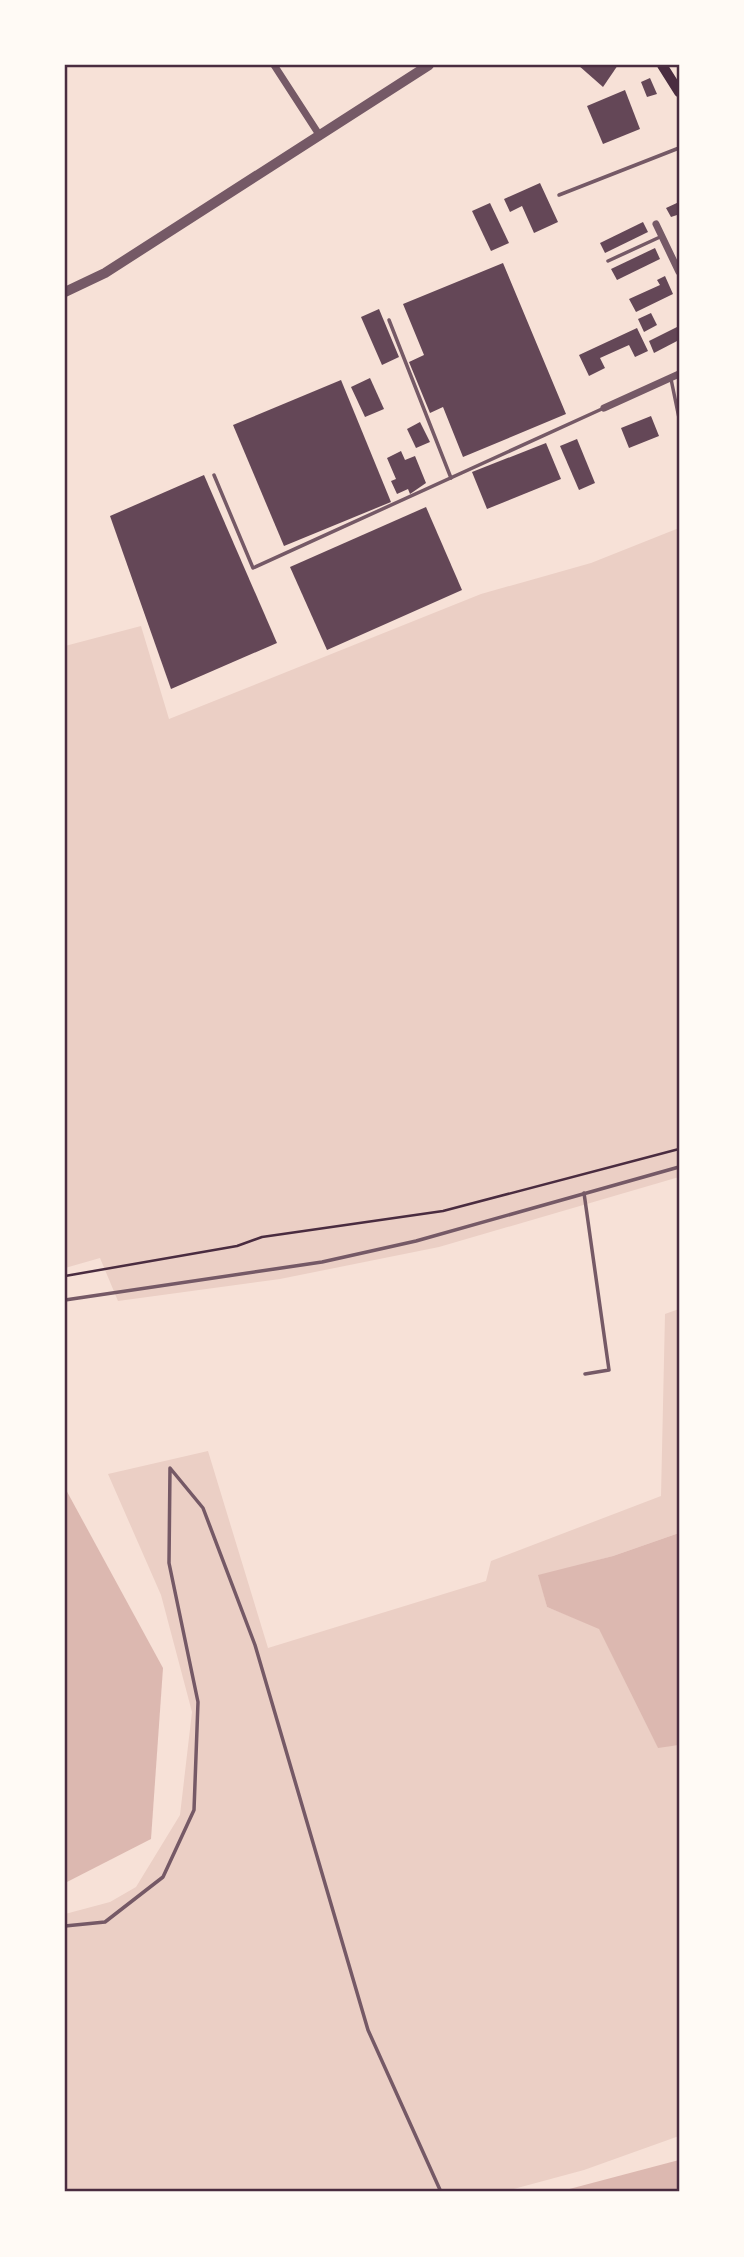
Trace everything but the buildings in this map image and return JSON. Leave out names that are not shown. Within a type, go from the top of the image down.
[{"type":"main road","points":[[662,65],[679,92]]},
{"type":"street","points":[[274,65],[320,136]]},
{"type":"street","points":[[65,292],[105,273],[429,65]]},
{"type":"street","points":[[656,224],[679,272]]},
{"type":"street","points":[[604,408],[679,374]]},
{"type":"lane","points":[[559,195],[679,148]]},
{"type":"lane","points":[[608,261],[662,236]]},
{"type":"lane","points":[[389,320],[451,478]]},
{"type":"lane","points":[[671,377],[679,418]]},
{"type":"lane","points":[[214,475],[253,568],[604,408]]},
{"type":"lane","points":[[65,1300],[322,1262],[416,1241],[679,1167]]},
{"type":"lane","points":[[584,1193],[609,1370],[585,1374]]},
{"type":"lane","points":[[65,1926],[105,1922],[163,1877],[194,1810],[198,1702],[169,1563],[170,1468],[203,1508],[255,1645],[368,2029],[441,2192]]},
{"type":"path","points":[[65,1276],[237,1246],[262,1237],[443,1211],[679,1149]]},
{"type":"shaded area","points":[[679,528],[679,1177],[439,1247],[280,1279],[118,1301],[100,1258],[65,1268],[65,646],[141,626],[169,719],[481,594],[591,563]]},
{"type":"shaded area","points":[[679,1309],[679,1533],[613,1556],[539,1576],[547,1607],[599,1628],[658,1747],[679,1745],[679,2136],[584,2170],[502,2192],[65,2192],[65,1914],[110,1902],[136,1887],[180,1815],[192,1712],[161,1595],[108,1474],[208,1451],[268,1648],[486,1581],[491,1561],[661,1496],[665,1314]]},
{"type":"shaded area","points":[[65,1488],[163,1668],[151,1839],[65,1883]]},
{"type":"shaded area","points":[[679,1533],[679,1745],[658,1748],[599,1629],[547,1607],[538,1575],[613,1556]]},
{"type":"shaded area","points":[[679,2160],[679,2192],[558,2192]]}]
